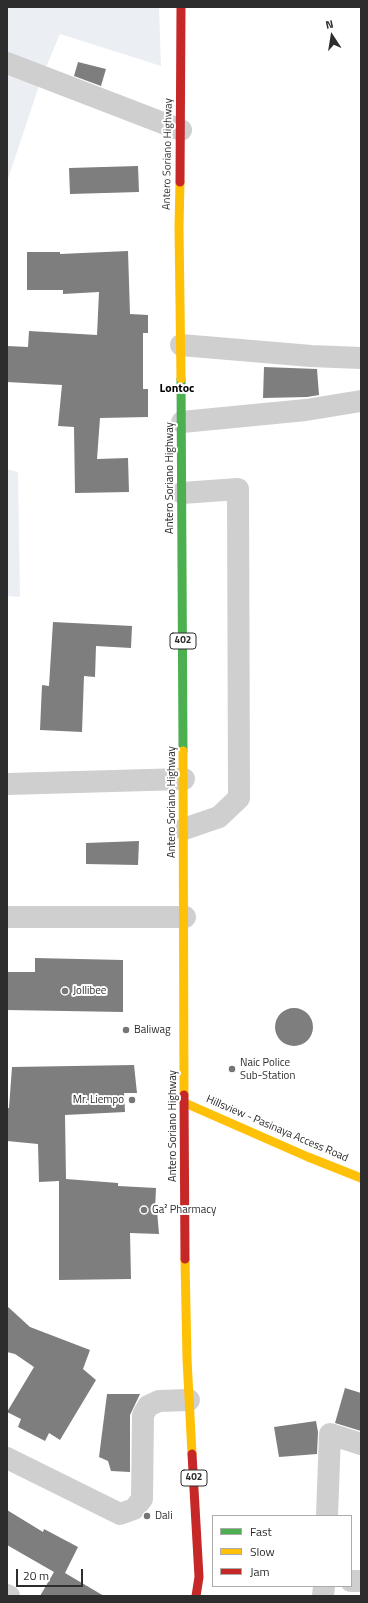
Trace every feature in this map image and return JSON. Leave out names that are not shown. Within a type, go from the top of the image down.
[{"type":"main road","name":"Antero Soriano Highway","points":[[181,7],[179,227],[182,422],[185,1274],[189,1400],[200,1577],[196,1596]]},
{"type":"main road","name":"Hillsview - Pasinaya Access Road","points":[[185,1102],[308,1157],[361,1178]]},
{"type":"street","points":[[7,63],[181,130]]},
{"type":"street","points":[[181,345],[311,356],[361,358]]},
{"type":"street","points":[[182,422],[306,410],[361,400]]},
{"type":"street","points":[[182,493],[238,489],[239,798],[219,817],[184,829]]},
{"type":"street","points":[[7,784],[184,779]]},
{"type":"street","points":[[7,917],[184,917]]},
{"type":"street","points":[[7,1458],[120,1514],[134,1509],[142,1499],[143,1415],[148,1406],[160,1401],[189,1400]]},
{"type":"street","points":[[326,1515],[330,1434],[361,1444]]},
{"type":"shaded area","points":[[7,7],[159,7],[161,66],[60,34],[42,77],[7,182]]},
{"type":"shaded area","points":[[7,469],[18,472],[20,597],[7,596]]},
{"type":"building","points":[[78,62],[106,69],[101,86],[74,76]]},
{"type":"building","points":[[138,166],[139,192],[70,194],[69,168]]},
{"type":"building","points":[[128,251],[130,314],[148,315],[148,333],[143,333],[143,389],[148,389],[148,417],[100,418],[97,459],[128,458],[129,492],[75,493],[74,427],[58,426],[62,385],[7,382],[7,346],[28,347],[29,331],[97,335],[99,292],[63,294],[63,290],[27,290],[27,252],[60,252],[60,254]]},
{"type":"building","points":[[264,367],[317,369],[319,395],[307,397],[263,398]]},
{"type":"building","points":[[53,622],[132,626],[131,648],[96,646],[95,677],[84,676],[82,732],[40,730],[42,685],[49,686]]},
{"type":"building","points":[[139,841],[138,865],[86,864],[86,843]]},
{"type":"building","name":"Jollibee","points":[[35,958],[123,960],[123,1012],[7,1010],[7,972],[35,972]]},
{"type":"building","points":[[290,1008],[298,1008],[308,1013],[312,1020],[312,1034],[308,1041],[298,1046],[290,1046],[280,1041],[278,1038],[275,1031],[275,1023],[280,1013],[283,1011]]},
{"type":"building","points":[[134,1065],[137,1093],[124,1093],[125,1112],[65,1115],[66,1179],[118,1183],[118,1186],[156,1188],[155,1210],[157,1210],[159,1234],[130,1233],[131,1279],[59,1280],[59,1181],[39,1182],[38,1144],[7,1141],[7,1108],[9,1108],[12,1067]]},
{"type":"building","points":[[7,1306],[30,1327],[90,1350],[83,1369],[96,1380],[60,1440],[49,1433],[45,1441],[18,1427],[21,1419],[7,1412],[34,1367],[15,1354],[7,1352]]},
{"type":"building","points":[[345,1388],[361,1393],[361,1431],[335,1423]]},
{"type":"building","points":[[107,1394],[140,1394],[130,1415],[130,1472],[111,1471],[108,1461],[99,1457]]},
{"type":"building","points":[[316,1421],[318,1432],[317,1454],[279,1457],[274,1427]]},
{"type":"building","points":[[7,1510],[43,1532],[44,1529],[78,1547],[65,1573],[104,1596],[40,1596],[54,1572],[7,1545]]},
{"type":"traffic: fast","points":[[181,379],[183,751]]},
{"type":"traffic: slow","points":[[180,182],[179,227],[181,379]]},
{"type":"traffic: slow","points":[[183,751],[184,1095]]},
{"type":"traffic: slow","points":[[185,1103],[308,1157],[361,1178]]},
{"type":"traffic: slow","points":[[185,1259],[187,1359],[192,1454]]},
{"type":"traffic: jam","points":[[180,182],[181,7]]},
{"type":"traffic: jam","points":[[184,1095],[185,1259]]},
{"type":"traffic: jam","points":[[192,1454],[199,1577],[196,1596]]},
{"type":"place","name":"Jollibee","points":[[65,991]]},
{"type":"place","name":"Baliwag","points":[[126,1030]]},
{"type":"place","name":"Naic Police Sub-Station","points":[[232,1069]]},
{"type":"place","name":"Mr. Liempo","points":[[132,1100]]},
{"type":"place","name":"Ga² Pharmacy","points":[[144,1210]]},
{"type":"place","name":"Dali","points":[[147,1516]]},
{"type":"district","name":"Lontoc","points":[[177,389]]}]
